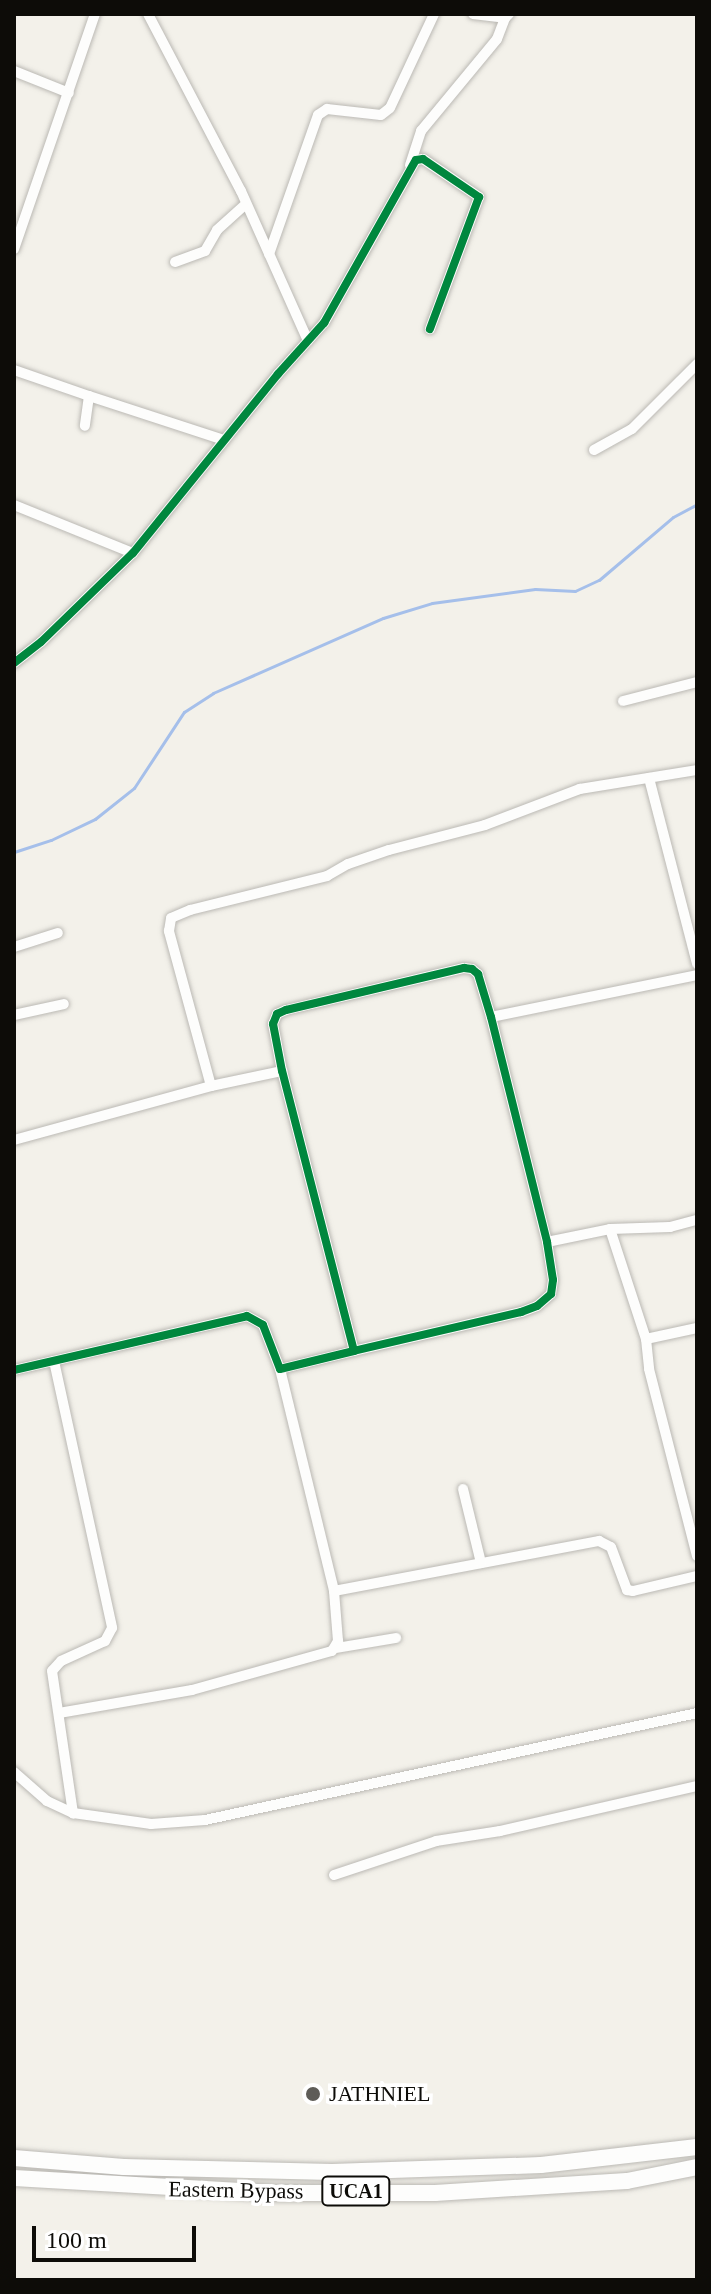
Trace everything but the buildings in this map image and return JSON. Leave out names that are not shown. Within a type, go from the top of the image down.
[{"type":"main road","name":"Eastern Bypass","points":[[14,2158],[124,2167],[332,2172],[541,2165],[697,2147]]},
{"type":"main road","name":"Eastern Bypass","points":[[14,2178],[275,2193],[435,2193],[627,2181],[697,2167]]},
{"type":"street","points":[[14,249],[95,14]]},
{"type":"street","points":[[148,14],[246,204],[308,341]]},
{"type":"street","points":[[269,254],[318,115],[327,109],[381,115],[390,108],[434,14]]},
{"type":"street","points":[[14,663],[41,642],[133,553],[332,310],[410,167],[421,131],[497,39],[507,16],[473,14]]},
{"type":"street","points":[[14,71],[69,93]]},
{"type":"street","points":[[410,167],[416,160],[423,159],[479,197],[430,329]]},
{"type":"street","points":[[175,262],[205,251],[217,230],[246,204]]},
{"type":"street","points":[[594,450],[632,429],[697,364]]},
{"type":"street","points":[[14,370],[224,440]]},
{"type":"street","points":[[85,426],[89,396]]},
{"type":"street","points":[[14,505],[133,553]]},
{"type":"street","points":[[623,701],[697,682]]},
{"type":"street","points":[[211,1086],[169,931],[171,918],[190,910],[327,876],[389,850],[485,825],[580,789],[697,770]]},
{"type":"street","points":[[649,778],[697,964]]},
{"type":"street","points":[[14,947],[58,933]]},
{"type":"street","points":[[280,1369],[354,1351],[537,1306],[551,1294],[553,1280],[547,1242],[491,1017],[478,974],[464,968],[286,1010],[277,1014],[273,1024],[282,1071],[354,1351]]},
{"type":"street","points":[[491,1017],[697,975]]},
{"type":"street","points":[[14,1015],[64,1004]]},
{"type":"street","points":[[14,1140],[211,1086],[282,1071]]},
{"type":"street","points":[[547,1242],[610,1229],[670,1227],[697,1220]]},
{"type":"street","points":[[610,1229],[646,1339],[649,1369],[697,1556]]},
{"type":"street","points":[[14,1370],[247,1316],[263,1325],[280,1369],[334,1591],[336,1648]]},
{"type":"street","points":[[646,1339],[697,1328]]},
{"type":"street","points":[[54,1361],[112,1628],[105,1641],[55,1665],[52,1671],[73,1813]]},
{"type":"street","points":[[463,1489],[481,1563]]},
{"type":"street","points":[[334,1591],[599,1541],[611,1547],[627,1590],[697,1576]]},
{"type":"street","points":[[59,1713],[192,1690],[336,1648],[396,1638]]},
{"type":"street","points":[[14,1772],[47,1801],[73,1813],[151,1824],[205,1820],[697,1713]]},
{"type":"street","points":[[334,1875],[436,1841],[500,1831],[697,1786]]},
{"type":"waterway","points":[[14,852],[51,840],[95,819],[134,788],[184,712],[213,693],[383,618],[432,603],[535,589],[575,591],[599,580],[673,517],[697,504]]},
{"type":"cycle path","points":[[14,663],[41,642],[133,553],[278,374],[324,323],[416,160],[423,159],[479,197],[430,329]]},
{"type":"cycle path","points":[[14,1370],[247,1316],[263,1325],[280,1369],[354,1351],[282,1071],[273,1024],[277,1014],[286,1010],[464,968],[472,969],[478,974],[491,1017],[547,1242],[553,1280],[551,1294],[537,1306],[521,1312],[354,1351]]},
{"type":"place","name":"JATHNIEL","points":[[313,2094]]}]
